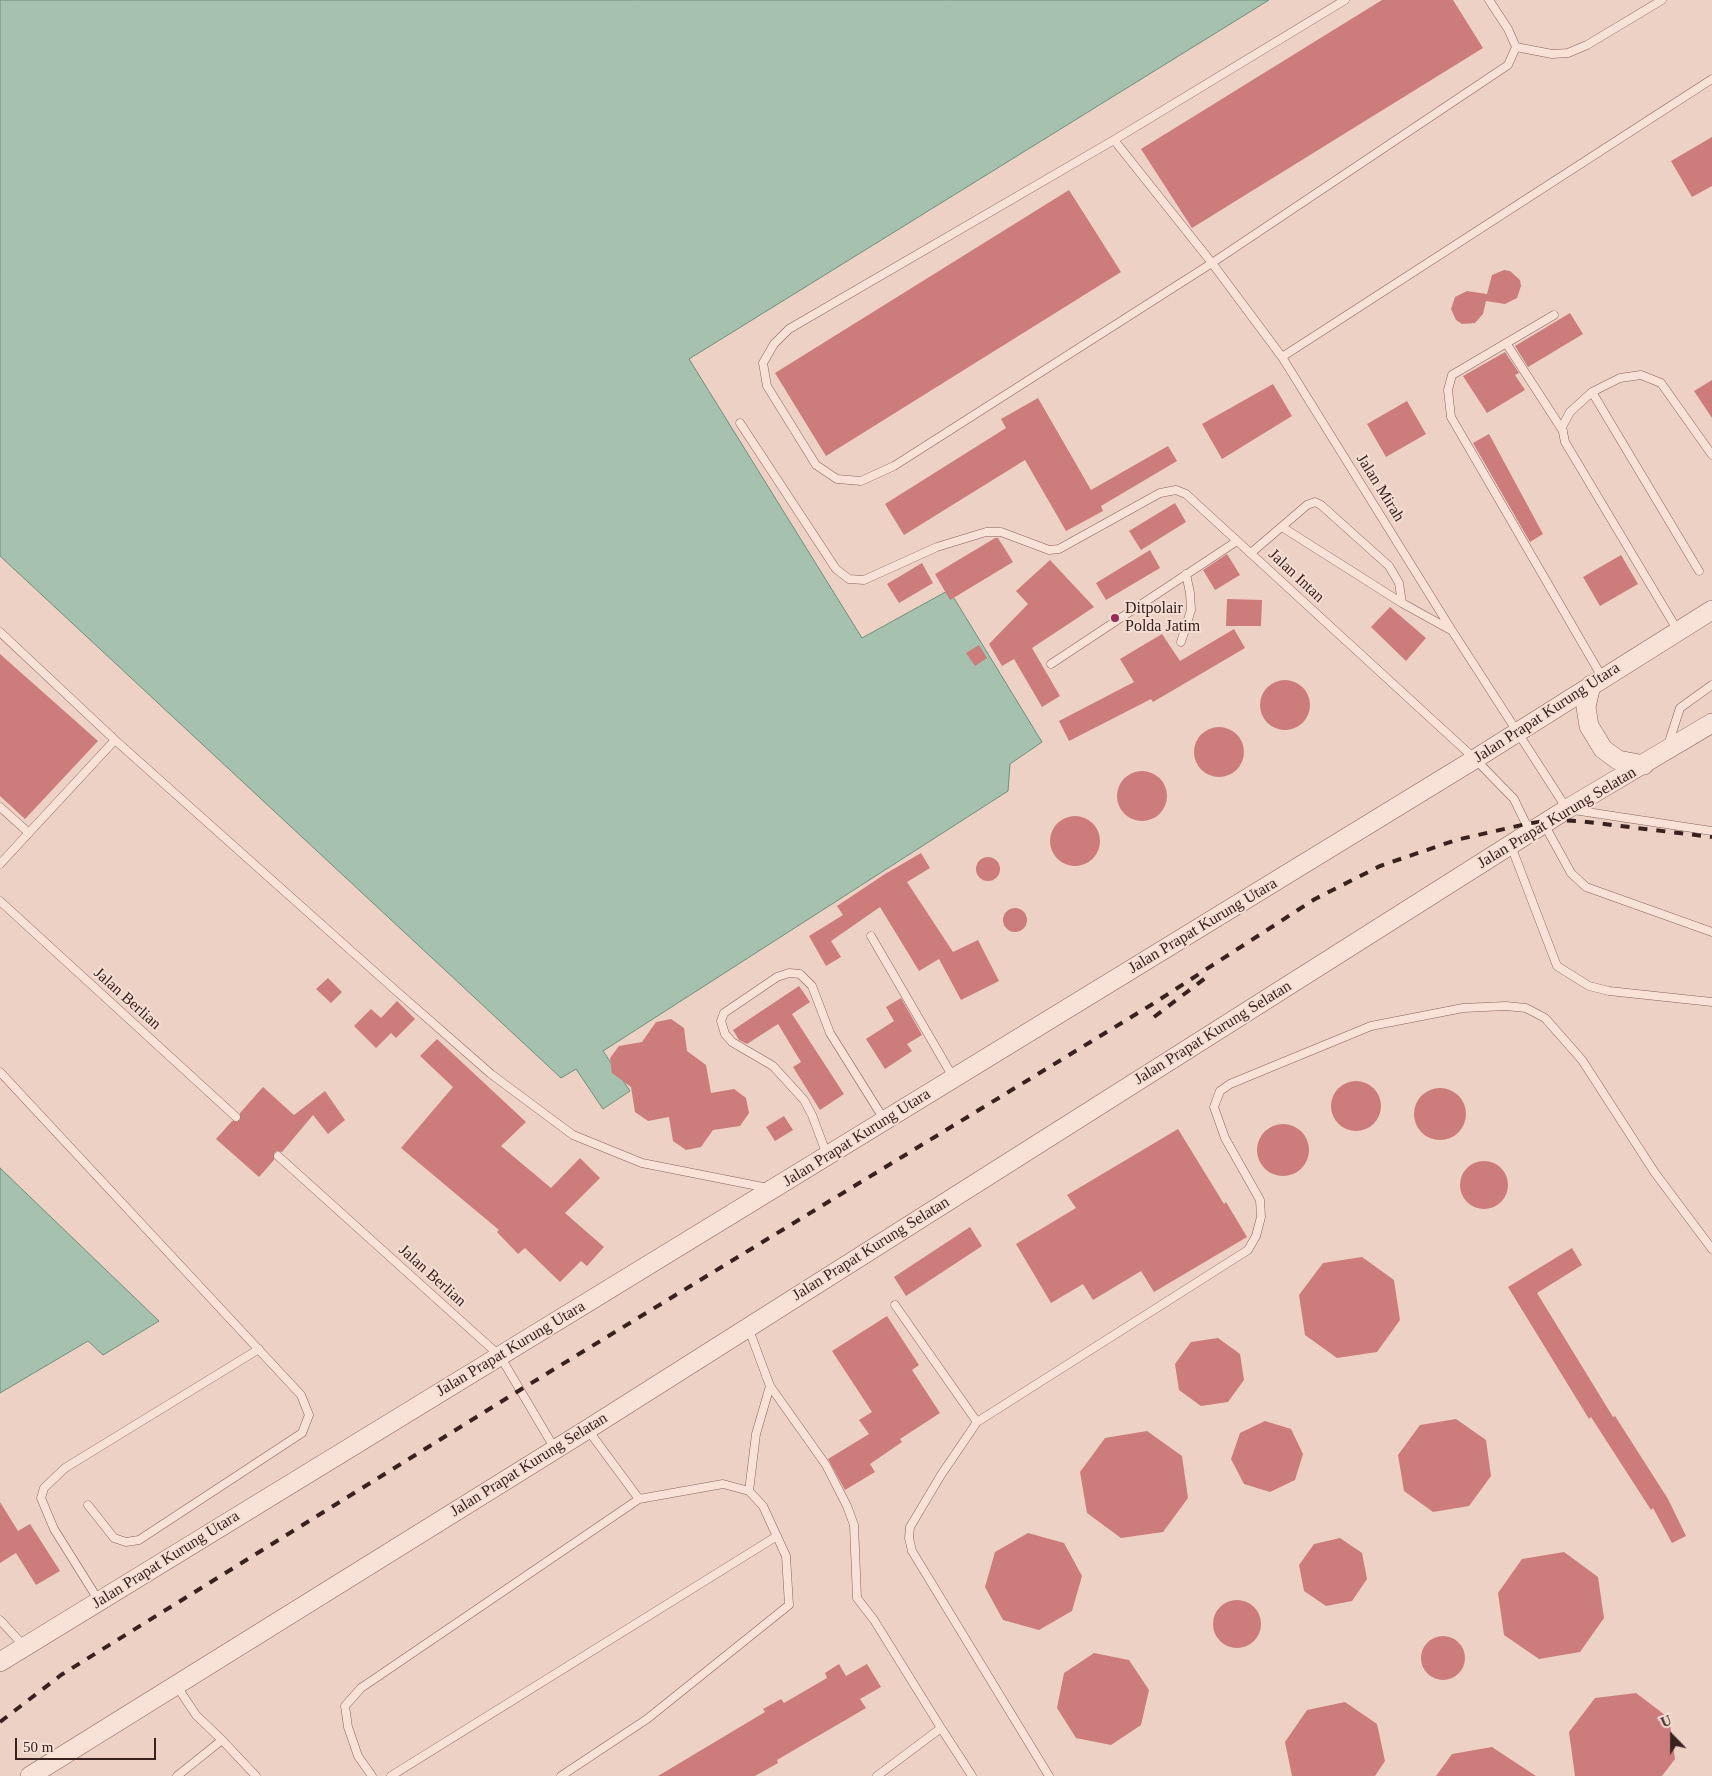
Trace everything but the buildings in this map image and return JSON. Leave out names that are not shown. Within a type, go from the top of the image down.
[{"type":"street","name":"Jalan Prapat Kurung Utara","points":[[0,1662],[1475,760],[1597,681],[1712,610]]},
{"type":"street","points":[[1597,681],[1586,707],[1589,726],[1603,749],[1618,760],[1644,765]]},
{"type":"street","name":"Jalan Prapat Kurung Selatan","points":[[30,1776],[588,1429],[1567,809],[1712,723]]},
{"type":"lane","points":[[1345,0],[1114,140],[789,329],[774,344],[763,363],[767,386],[816,465],[837,479],[861,481],[894,466],[1212,263],[1508,65],[1516,47],[1508,29],[1489,0]]},
{"type":"lane","points":[[1516,47],[1552,54],[1568,53],[1587,45],[1662,0]]},
{"type":"lane","points":[[1282,357],[1712,80]]},
{"type":"lane","name":"Jalan Mirah","points":[[1114,140],[1212,263],[1282,357],[1451,630],[1567,809]]},
{"type":"lane","points":[[1554,314],[1452,375],[1448,390],[1451,417],[1597,681]]},
{"type":"lane","points":[[1506,343],[1563,431]]},
{"type":"lane","points":[[1678,631],[1565,442],[1562,427],[1570,412],[1592,392],[1620,378],[1642,375],[1661,383],[1712,455]]},
{"type":"lane","points":[[1592,392],[1699,571]]},
{"type":"lane","name":"Jalan Intan","points":[[740,423],[836,570],[848,579],[864,580],[937,547],[986,532],[1001,532],[1049,550],[1059,548],[1160,493],[1176,490],[1186,494],[1475,760],[1514,800],[1526,824],[1519,840],[1557,966],[1589,986],[1609,992],[1712,1002]]},
{"type":"lane","points":[[1251,553],[1307,505],[1315,502],[1321,505],[1389,566],[1399,583],[1402,603]]},
{"type":"lane","points":[[1282,527],[1402,603],[1451,630]]},
{"type":"lane","points":[[1051,664],[1237,541]]},
{"type":"lane","points":[[1181,642],[1191,610],[1186,574]]},
{"type":"lane","points":[[0,632],[116,740],[491,1074],[573,1135],[642,1163],[774,1189]]},
{"type":"lane","points":[[1665,752],[1680,708],[1712,685]]},
{"type":"lane","points":[[0,864],[116,740]]},
{"type":"lane","points":[[0,807],[29,833]]},
{"type":"lane","points":[[1567,809],[1712,831]]},
{"type":"lane","points":[[1544,824],[1570,873],[1586,886],[1712,932]]},
{"type":"lane","name":"Jalan Berlian","points":[[0,901],[236,1117]]},
{"type":"lane","points":[[871,936],[954,1079]]},
{"type":"lane","points":[[827,1156],[812,1115],[804,1100],[773,1066],[732,1042],[725,1034],[721,1021],[724,1013],[777,977],[789,973],[800,974],[812,986],[830,1032],[885,1121]]},
{"type":"lane","points":[[1049,1776],[912,1551],[910,1527],[941,1475],[977,1422],[1248,1250],[1256,1236],[1261,1217],[1260,1200],[1225,1138],[1214,1107],[1220,1092],[1230,1084],[1371,1026],[1463,1008],[1506,1006],[1526,1008],[1545,1018],[1582,1060],[1655,1173],[1712,1249]]},
{"type":"lane","points":[[0,1072],[301,1395],[309,1414],[302,1433],[139,1540],[126,1542],[114,1538],[88,1505]]},
{"type":"lane","name":"Jalan Berlian","points":[[278,1156],[500,1356],[555,1449]]},
{"type":"lane","points":[[896,1305],[977,1422]]},
{"type":"lane","points":[[747,1327],[770,1386],[826,1465],[847,1506],[854,1525],[858,1598],[972,1776]]},
{"type":"lane","points":[[99,1602],[54,1529],[41,1498],[44,1488],[65,1468],[259,1349]]},
{"type":"lane","points":[[749,1492],[756,1434],[770,1386]]},
{"type":"lane","points":[[588,1429],[639,1499]]},
{"type":"lane","points":[[372,1776],[358,1756],[348,1727],[345,1706],[361,1688],[639,1499],[723,1484],[749,1492],[763,1506],[786,1556],[789,1605],[647,1719],[560,1776]]},
{"type":"lane","points":[[391,1776],[777,1536]]},
{"type":"lane","points":[[0,1620],[25,1647]]},
{"type":"lane","points":[[176,1685],[196,1715],[256,1776]]},
{"type":"lane","points":[[879,1775],[941,1728]]},
{"type":"lane","points":[[177,1776],[222,1740]]},
{"type":"shaded area","points":[[0,0],[1269,0],[689,359],[862,638],[949,590],[1042,742],[1010,764],[1008,791],[603,1051],[630,1091],[603,1109],[576,1069],[561,1078],[0,556]]},
{"type":"shaded area","points":[[0,1168],[159,1321],[103,1355],[88,1341],[0,1393]]},
{"type":"railway","points":[[0,1722],[61,1675],[520,1390],[1151,1005],[1315,899],[1380,866],[1456,840],[1550,820],[1579,821],[1712,837]]},
{"type":"railway","points":[[1154,1017],[1208,976]]},
{"type":"place","name":"Ditpolair Polda Jatim","points":[[1115,618]]}]
